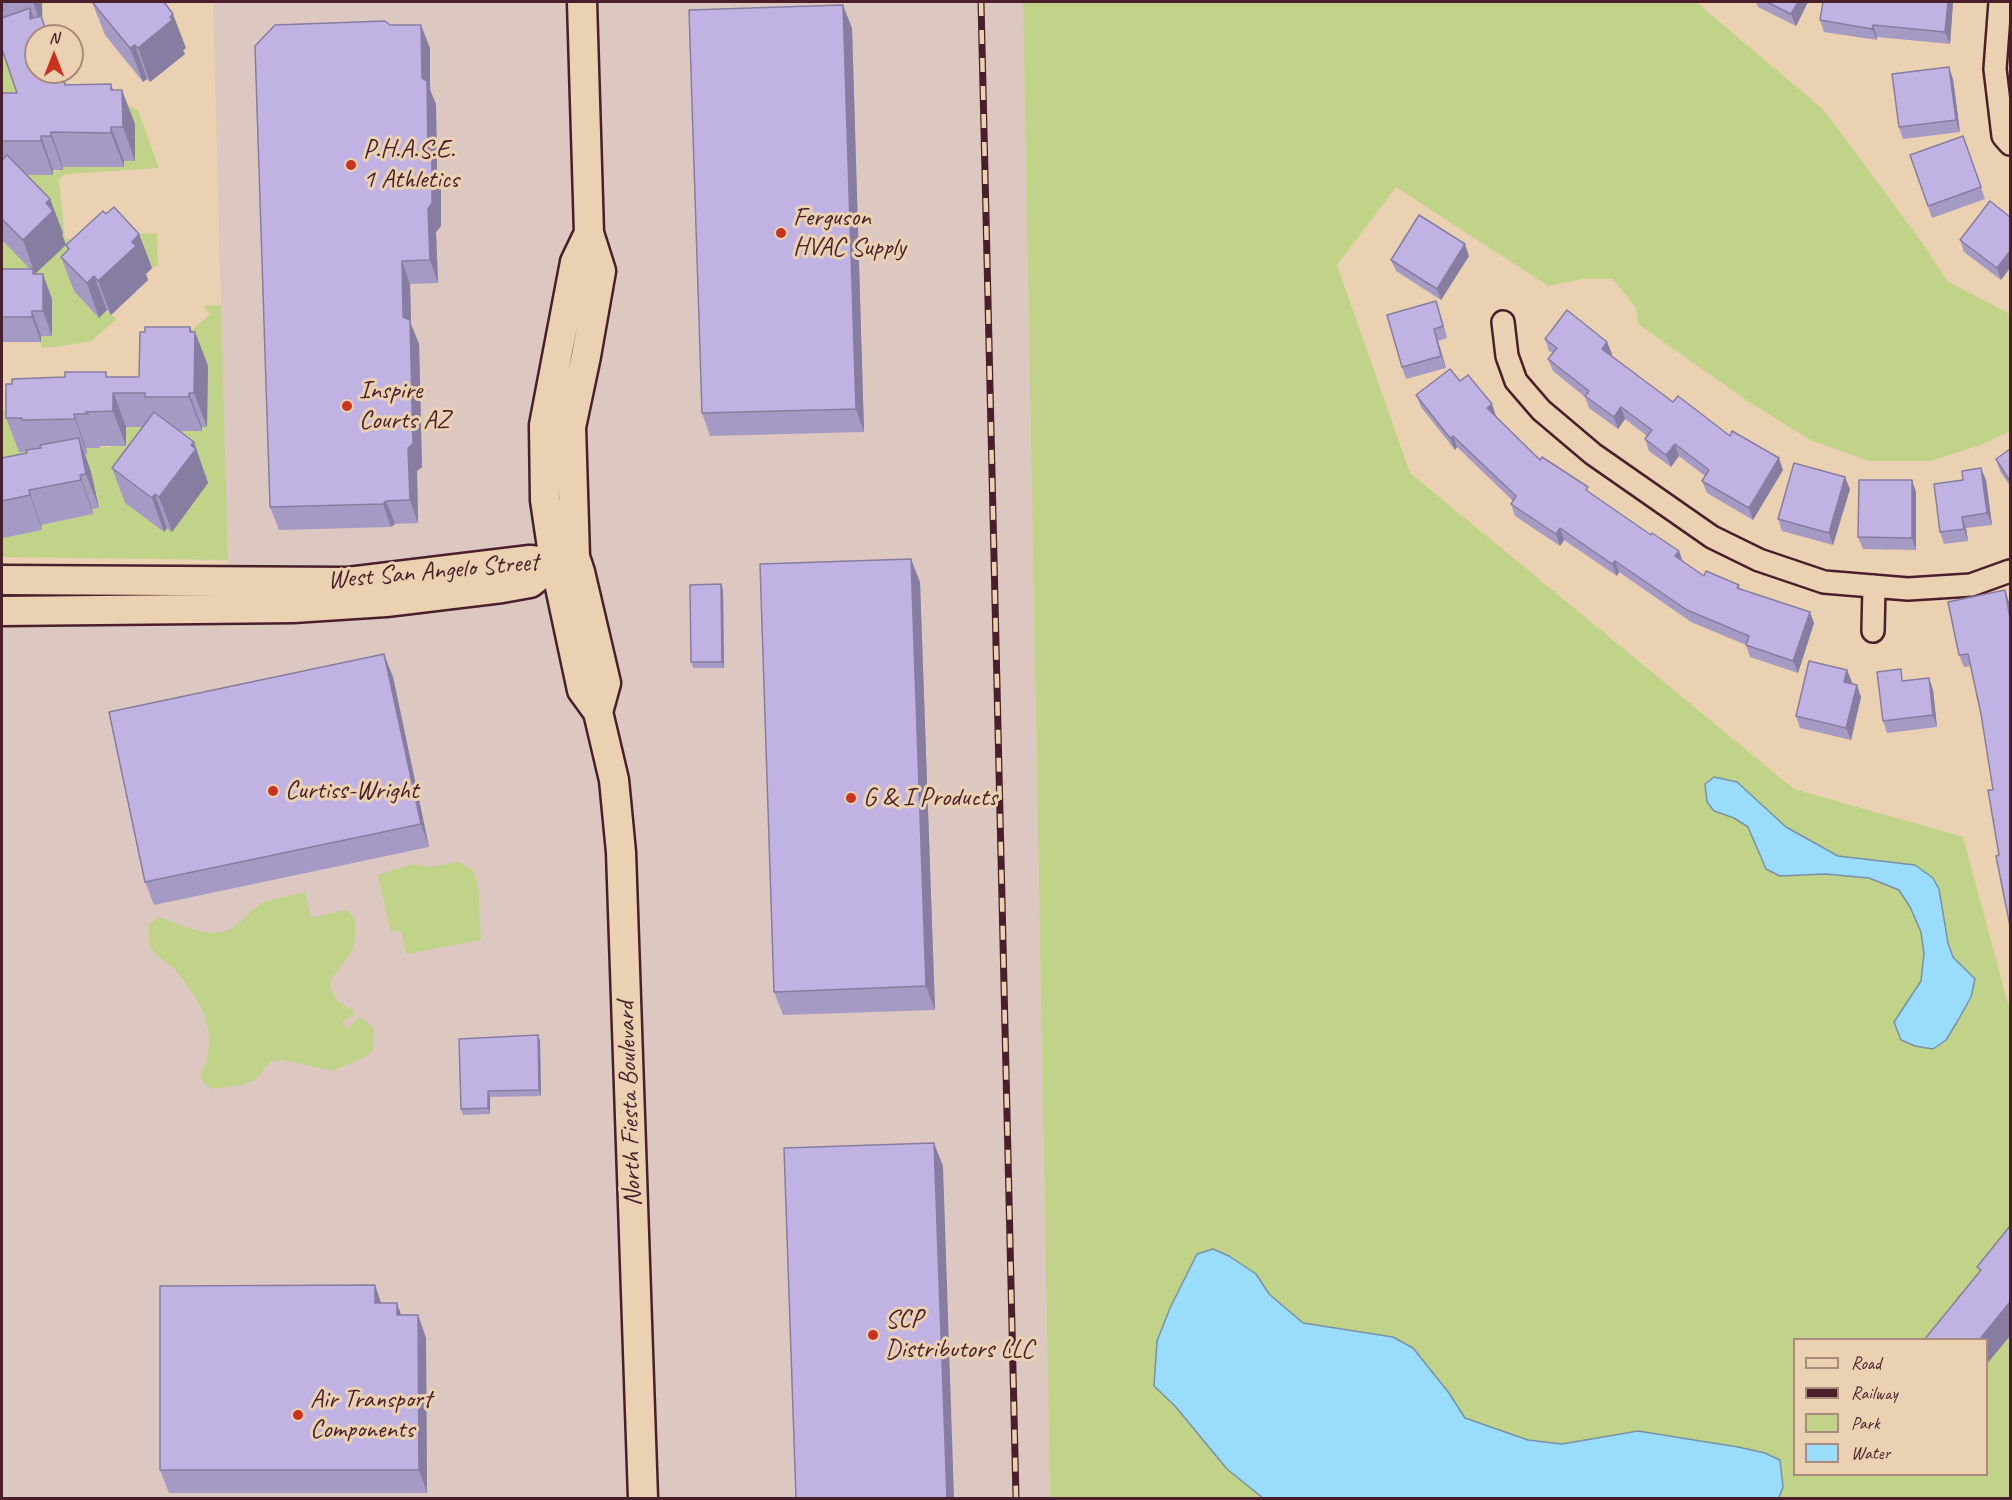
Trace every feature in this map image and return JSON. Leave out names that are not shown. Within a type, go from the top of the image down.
[{"type":"street","name":"North Fiesta Boulevard","points":[[582,2],[589,233],[576,262],[544,425],[545,500],[565,560],[582,690],[598,712],[614,780],[621,852],[643,1498]]},
{"type":"street","points":[[2000,2],[1995,69],[2002,136],[2010,144]]},
{"type":"street","points":[[1503,322],[1507,356],[1516,381],[1541,410],[1593,454],[1712,537],[1759,560],[1824,582],[1908,589],[1971,585],[2010,572]]},
{"type":"street","name":"West San Angelo Street","points":[[2,580],[348,582],[530,560],[565,560]]},
{"type":"street","name":"West San Angelo Street","points":[[2,612],[293,608],[386,603],[530,583],[565,560]]},
{"type":"street","points":[[1873,631],[1874,586]]},
{"type":"shaded area","points":[[213,2],[1023,2],[1050,1498],[2,1498],[2,621],[229,622]]},
{"type":"green space","points":[[43,2],[44,24],[24,24],[24,44],[9,54],[24,65],[24,84],[52,84],[70,97],[65,84],[67,84],[72,97],[95,116],[123,116],[129,106],[138,110],[159,168],[66,174],[59,179],[65,239],[157,233],[158,265],[152,268],[127,242],[99,317],[107,311],[116,319],[92,341],[41,348],[41,336],[52,336],[2,294],[2,178],[63,170],[63,161],[124,167],[124,161],[2,132],[2,28]]},
{"type":"green space","points":[[1023,2],[1696,2],[1824,110],[1926,248],[1947,281],[2010,314],[2010,431],[1981,445],[1930,461],[1869,461],[1812,441],[1749,402],[1638,324],[1636,308],[1613,279],[1582,279],[1548,286],[1396,187],[1337,265],[1410,473],[1794,789],[1963,837],[2010,1011],[2010,1498],[1050,1498]]},
{"type":"green space","points":[[221,305],[228,560],[2,557],[2,533],[3,538],[42,530],[41,525],[93,514],[92,509],[99,507],[2,497],[2,408],[5,411],[14,411],[126,389],[210,314],[203,306]],"holes":[[[208,367],[207,427],[202,427],[201,431],[158,431]],[[18,418],[111,446],[87,448]],[[129,506],[186,512],[172,531],[167,528],[164,532]]]},
{"type":"green space","points":[[458,862],[473,870],[478,885],[481,940],[406,954],[401,931],[391,932],[378,875],[413,864],[429,867]]},
{"type":"green space","points":[[305,892],[311,918],[345,910],[355,920],[353,950],[331,979],[331,989],[337,1001],[353,1011],[354,1015],[342,1022],[347,1029],[358,1018],[365,1020],[374,1028],[373,1050],[365,1057],[332,1071],[283,1060],[271,1061],[255,1080],[242,1085],[211,1089],[200,1076],[209,1046],[209,1034],[202,1010],[182,978],[151,948],[149,924],[159,917],[187,928],[207,932],[226,931],[264,902]]},
{"type":"water","points":[[1714,777],[1737,782],[1786,827],[1838,856],[1915,865],[1933,878],[1939,889],[1948,943],[1953,957],[1975,979],[1971,997],[1946,1040],[1933,1049],[1915,1046],[1901,1040],[1894,1022],[1921,981],[1924,954],[1921,932],[1910,907],[1899,890],[1869,878],[1825,874],[1780,876],[1766,869],[1748,827],[1734,818],[1714,811],[1707,802],[1705,784]]},
{"type":"water","points":[[1213,1249],[1229,1256],[1256,1274],[1269,1294],[1303,1323],[1393,1337],[1413,1348],[1449,1393],[1465,1418],[1528,1440],[1562,1444],[1638,1431],[1765,1453],[1780,1460],[1783,1487],[1779,1498],[1263,1498],[1227,1469],[1175,1406],[1154,1386],[1157,1341],[1170,1308],[1197,1254]]},
{"type":"building","points":[[92,2],[164,2],[173,14],[170,17],[172,20],[138,48],[135,45],[130,48]]},
{"type":"building","points":[[1767,2],[1798,2],[1791,14]]},
{"type":"building","points":[[1823,2],[1948,2],[1945,32],[1873,25],[1872,29],[1820,20]]},
{"type":"building","name":"Ferguson HVAC Supply","points":[[843,5],[856,409],[702,413],[689,10]]},
{"type":"building","points":[[30,8],[30,19],[41,16],[44,24],[24,24],[24,84],[111,84],[111,90],[122,90],[123,127],[111,127],[111,133],[51,132],[51,136],[41,136],[41,141],[2,141],[2,93],[17,93],[2,49],[2,18]]},
{"type":"building","points":[[385,21],[390,25],[421,25],[422,78],[427,81],[428,156],[432,159],[432,203],[428,209],[430,260],[402,261],[403,317],[410,320],[413,444],[408,448],[410,500],[386,501],[383,504],[270,507],[255,46],[275,25]]},
{"type":"building","points":[[1949,67],[1956,120],[1899,127],[1892,74]]},
{"type":"building","points":[[1963,136],[1981,187],[1928,206],[1910,155]]},
{"type":"building","points":[[7,155],[50,199],[46,203],[53,211],[23,240],[2,219],[2,160]]},
{"type":"building","points":[[1990,201],[2010,217],[2010,251],[1997,268],[1960,240]]},
{"type":"building","points":[[114,207],[139,234],[132,242],[136,246],[98,281],[94,276],[87,283],[61,257],[69,249],[66,245],[103,211],[106,214]]},
{"type":"building","points":[[1419,215],[1465,244],[1437,289],[1391,260]]},
{"type":"building","points":[[2,269],[33,269],[33,274],[43,274],[43,311],[32,311],[32,317],[2,317]]},
{"type":"building","points":[[1436,301],[1443,326],[1434,329],[1441,356],[1402,367],[1387,315]]},
{"type":"building","points":[[1567,310],[1607,342],[1602,349],[1673,402],[1678,396],[1730,436],[1732,431],[1779,458],[1749,508],[1702,481],[1709,470],[1675,444],[1666,455],[1645,439],[1652,430],[1621,407],[1614,417],[1585,396],[1589,391],[1548,359],[1557,348],[1545,339]]},
{"type":"building","points":[[145,327],[190,327],[190,332],[195,332],[194,393],[189,393],[189,397],[145,397],[145,393],[113,393],[113,411],[74,414],[75,419],[6,418],[6,384],[12,384],[12,379],[65,377],[65,372],[106,372],[106,377],[139,377],[140,332],[145,332]]},
{"type":"building","points":[[1450,369],[1460,381],[1468,375],[1492,404],[1487,408],[1540,460],[1542,457],[1588,487],[1586,490],[1651,535],[1652,533],[1679,551],[1675,556],[1704,576],[1706,571],[1739,585],[1737,588],[1810,612],[1793,661],[1746,645],[1749,636],[1687,610],[1615,561],[1612,564],[1560,528],[1556,534],[1511,504],[1516,496],[1453,436],[1450,438],[1416,395]]},
{"type":"building","points":[[154,412],[194,442],[191,445],[196,449],[159,497],[155,494],[152,498],[112,468]]},
{"type":"building","points":[[79,438],[86,474],[80,475],[81,480],[29,490],[30,495],[2,501],[2,458],[27,453],[26,450],[41,448],[40,445]]},
{"type":"building","points":[[2010,449],[2010,481],[1996,459]]},
{"type":"building","points":[[1794,463],[1845,477],[1829,533],[1778,519]]},
{"type":"building","points":[[1981,468],[1987,513],[1962,517],[1964,529],[1940,532],[1934,484],[1963,480],[1962,471]]},
{"type":"building","points":[[1859,480],[1912,480],[1912,538],[1858,537]]},
{"type":"building","name":"G & I Products","points":[[911,559],[926,986],[774,992],[760,564]]},
{"type":"building","points":[[721,584],[722,662],[691,662],[690,585]]},
{"type":"building","points":[[2005,590],[2010,618],[2010,926],[1996,856],[1999,855],[1988,790],[1993,790],[1981,714],[1968,654],[1959,655],[1948,602]]},
{"type":"building","name":"Curtiss-Wright","points":[[384,654],[421,824],[145,882],[109,712]]},
{"type":"building","points":[[1809,661],[1847,670],[1844,682],[1857,685],[1846,728],[1796,716]]},
{"type":"building","points":[[1901,669],[1902,681],[1929,678],[1933,715],[1883,721],[1877,672]]},
{"type":"building","points":[[538,1035],[539,1090],[488,1091],[488,1108],[461,1109],[459,1039]]},
{"type":"building","name":"SCP Distributors LLC","points":[[934,1143],[947,1498],[796,1498],[784,1148]]},
{"type":"building","points":[[2010,1226],[2010,1302],[1981,1338],[1926,1338],[1981,1270],[1977,1267]]},
{"type":"building","name":"Air Transport Components","points":[[375,1285],[375,1303],[397,1303],[397,1315],[418,1315],[419,1470],[160,1470],[160,1286]]},
{"type":"railway","points":[[981,2],[1016,1498]]},
{"type":"place","name":"P.H.A.S.E. 1 Athletics","points":[[351,165]]},
{"type":"place","name":"Ferguson HVAC Supply","points":[[781,233]]},
{"type":"place","name":"Inspire Courts AZ","points":[[347,406]]},
{"type":"place","name":"Curtiss-Wright","points":[[273,791]]},
{"type":"place","name":"G & I Products","points":[[851,798]]},
{"type":"place","name":"SCP Distributors LLC","points":[[873,1335]]},
{"type":"place","name":"Air Transport Components","points":[[298,1415]]}]
